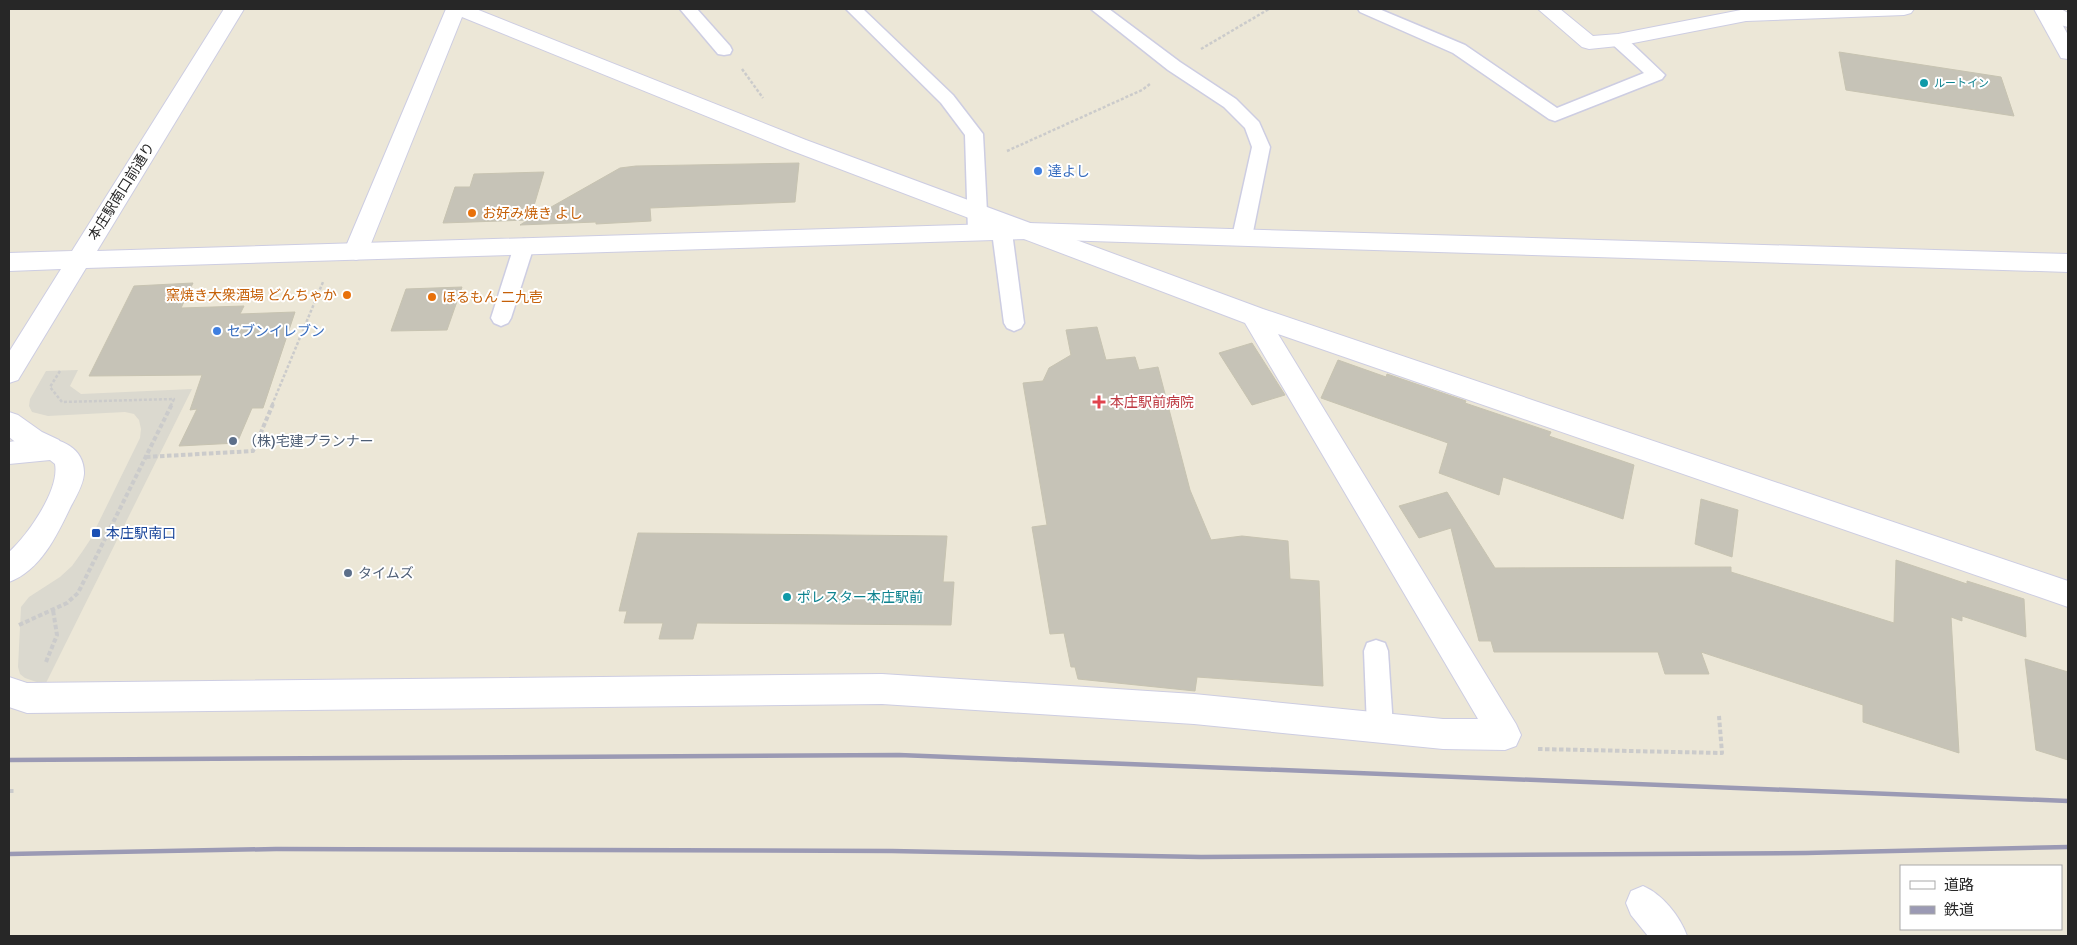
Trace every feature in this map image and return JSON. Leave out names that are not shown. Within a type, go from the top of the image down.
[{"type":"street","name":"本庄駅南口前通り","points":[[9,373],[234,9]]},
{"type":"street","points":[[356,251],[457,9],[798,144],[1002,232],[1028,231],[1242,237],[2068,264]]},
{"type":"street","points":[[1548,9],[1589,43],[1618,40],[1746,15],[1904,9]]},
{"type":"street","points":[[2045,9],[2068,21]]},
{"type":"street","points":[[2045,9],[2068,53]]},
{"type":"street","points":[[9,262],[524,246],[977,222],[1028,231],[1254,316],[2068,594]]},
{"type":"street","points":[[9,692],[27,698],[882,689],[1194,709],[1443,734],[1505,735],[1254,316]]},
{"type":"street","points":[[9,423],[32,440],[63,454],[70,465],[70,480],[35,544],[22,560],[9,568]]},
{"type":"street","points":[[9,453],[49,448]]},
{"type":"street","points":[[1643,903],[1670,936]]},
{"type":"lane","points":[[688,9],[724,50]]},
{"type":"lane","points":[[854,9],[946,98],[974,134],[977,222]]},
{"type":"lane","points":[[1099,9],[1174,66],[1230,103],[1254,126],[1262,147],[1242,237]]},
{"type":"lane","points":[[1366,9],[1460,50],[1555,115],[1656,75],[1618,40]]},
{"type":"lane","points":[[1002,232],[1014,323]]},
{"type":"lane","points":[[501,318],[524,246]]},
{"type":"lane","points":[[1376,651],[1380,727]]},
{"type":"path","points":[[1004,152],[1142,90],[1174,66],[1269,9]]},
{"type":"path","points":[[145,458],[253,451],[325,279]]},
{"type":"path","points":[[44,666],[57,635],[53,610]]},
{"type":"path","points":[[1556,750],[1722,753],[1719,716]]},
{"type":"path","points":[[9,791],[15,791]]},
{"type":"shaded area","points":[[78,370],[70,386],[81,394],[192,389],[45,685],[25,678],[20,674],[18,667],[21,607],[29,597],[60,577],[72,566],[82,552],[90,540],[140,438],[141,429],[139,420],[134,414],[125,412],[48,416],[32,412],[29,406],[30,399],[46,371]]},
{"type":"building","name":"ルートイン","points":[[1839,52],[2001,77],[2014,116],[1846,90]]},
{"type":"building","points":[[799,163],[795,202],[650,208],[651,221],[520,225],[528,220],[443,223],[455,187],[470,187],[474,174],[544,172],[530,219],[620,168],[636,166]]},
{"type":"building","points":[[193,283],[181,308],[244,306],[240,314],[295,312],[263,408],[252,408],[237,443],[179,446],[197,409],[190,410],[202,375],[89,376],[134,286]]},
{"type":"building","points":[[462,287],[447,330],[391,331],[406,289]]},
{"type":"building","points":[[1097,327],[1106,360],[1135,357],[1139,370],[1158,367],[1190,490],[1211,540],[1242,536],[1288,541],[1290,579],[1319,581],[1323,686],[1197,677],[1195,691],[1078,679],[1075,667],[1071,667],[1064,633],[1050,634],[1032,527],[1047,525],[1023,383],[1043,381],[1049,368],[1071,355],[1066,330]]},
{"type":"building","points":[[1252,343],[1285,395],[1252,405],[1219,353]]},
{"type":"building","points":[[1338,360],[1386,377],[1387,374],[1466,401],[1465,403],[1551,432],[1549,436],[1634,465],[1623,519],[1503,477],[1499,495],[1439,473],[1448,443],[1321,398]]},
{"type":"building","points":[[1447,492],[1495,568],[1731,567],[1731,572],[1894,623],[1896,560],[1967,584],[1967,581],[2024,599],[2026,637],[1962,616],[1962,621],[1951,617],[1959,753],[1863,722],[1863,705],[1701,652],[1709,674],[1665,674],[1658,652],[1494,652],[1491,641],[1479,641],[1451,528],[1419,538],[1399,506]]},
{"type":"building","points":[[1701,499],[1738,510],[1732,557],[1695,544]]},
{"type":"building","name":"ポレスター本庄駅前","points":[[638,533],[947,536],[943,582],[954,582],[951,625],[697,623],[693,639],[659,639],[663,623],[624,623],[627,611],[619,611]]},
{"type":"building","points":[[2025,659],[2068,672],[2068,760],[2036,750]]},
{"type":"railway","points":[[9,760],[899,755],[2068,801]]},
{"type":"railway","points":[[9,854],[276,849],[892,851],[1201,857],[1806,853],[2068,847]]},
{"type":"place","name":"ルートイン","points":[[1924,83]]},
{"type":"place","name":"達よし","points":[[1038,171]]},
{"type":"place","name":"お好み焼き よし","points":[[472,213]]},
{"type":"place","name":"窯焼き大衆酒場 どんちゃか","points":[[347,295]]},
{"type":"place","name":"ほるもん 二九壱","points":[[432,297]]},
{"type":"place","name":"セブンイレブン","points":[[217,331]]},
{"type":"place","name":"本庄駅前病院","points":[[1099,402]]},
{"type":"place","name":"（株)宅建プランナー","points":[[233,441]]},
{"type":"place","name":"本庄駅南口","points":[[96,533]]},
{"type":"place","name":"タイムズ","points":[[348,573]]},
{"type":"place","name":"ポレスター本庄駅前","points":[[787,597]]}]
